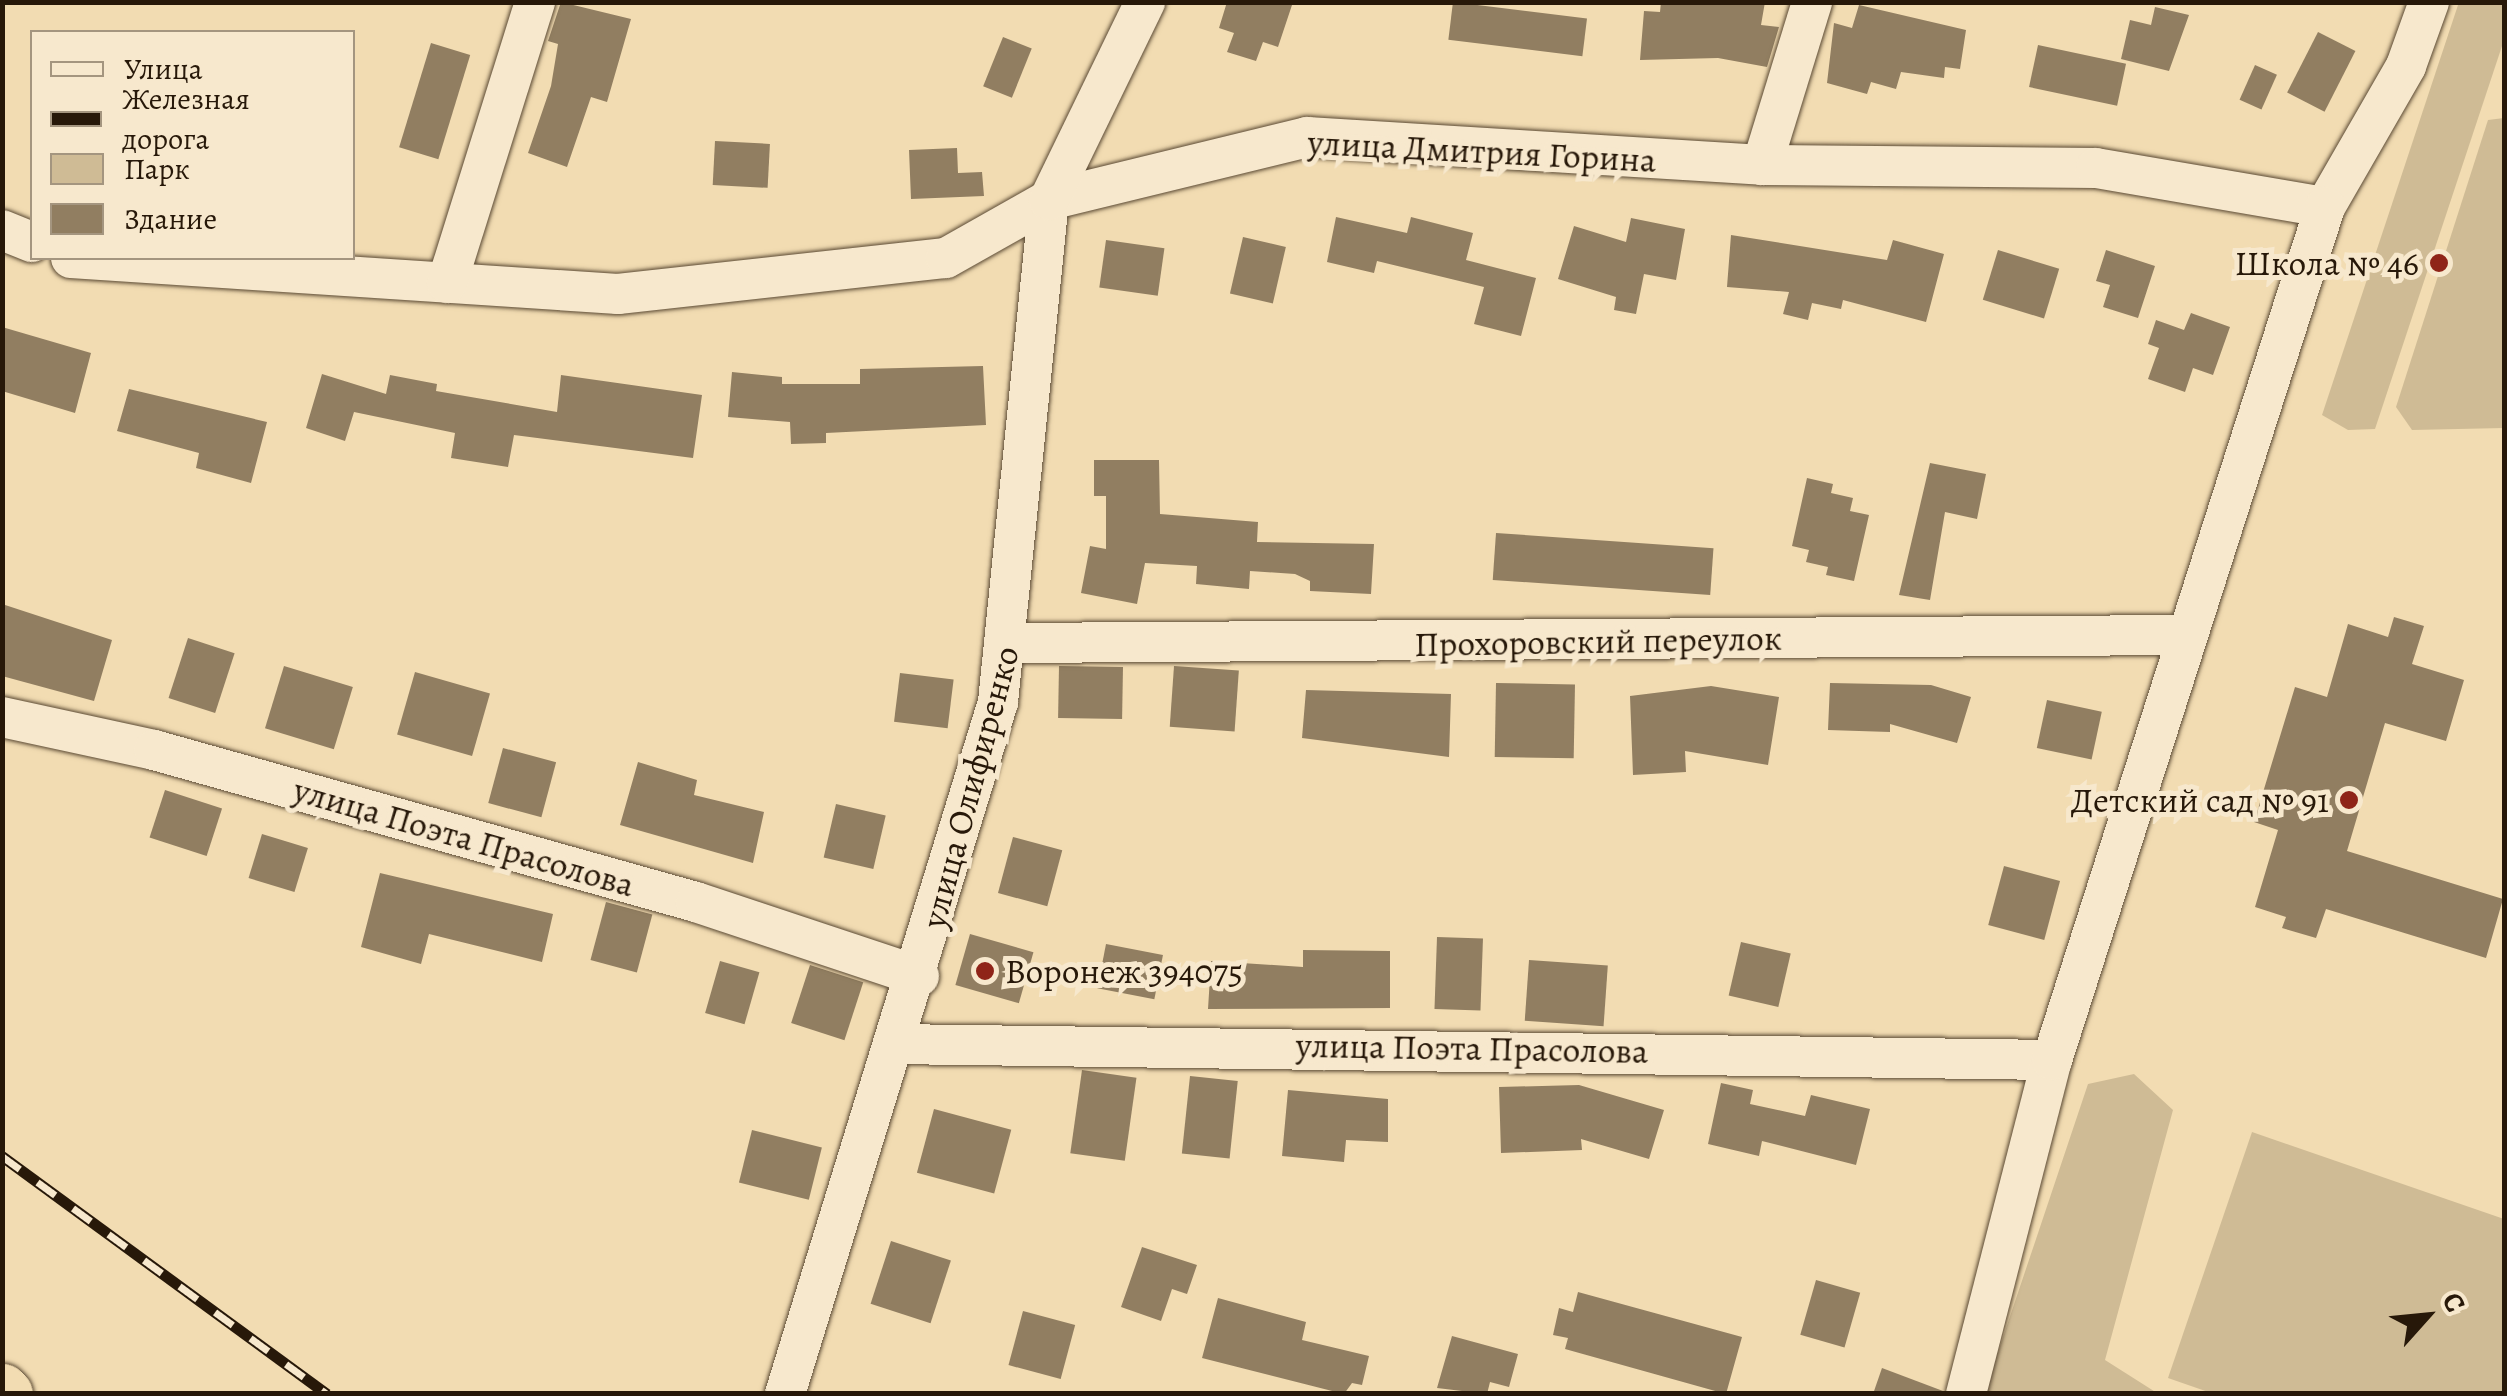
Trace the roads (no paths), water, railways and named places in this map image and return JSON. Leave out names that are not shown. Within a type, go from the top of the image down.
[{"type":"street","points":[[447,283],[535,2]]},
{"type":"street","name":"улица Олифиренко","points":[[785,1394],[893,1044],[919,976],[1010,643],[1049,200],[1145,2]]},
{"type":"street","points":[[1762,166],[1812,2]]},
{"type":"street","points":[[1966,1394],[2052,1060],[2325,207],[2406,66],[2429,2]]},
{"type":"street","name":"улица Дмитрия Горина","points":[[101,260],[618,294],[946,258],[1049,200],[1308,137],[1762,166],[2096,168],[2325,207]]},
{"type":"street","points":[[2,230],[30,241]]},
{"type":"street","name":"Прохоровский переулок","points":[[1010,643],[2187,635]]},
{"type":"street","name":"улица Поэта Прасолова","points":[[2,717],[154,750],[677,896],[919,976]]},
{"type":"street","name":"улица Поэта Прасолова","points":[[893,1044],[2052,1060]]},
{"type":"railway","points":[[2,1156],[327,1394]]},
{"type":"place","name":"Школа № 46","points":[[2439,263]]},
{"type":"place","name":"Детский сад № 91","points":[[2349,800]]},
{"type":"place","name":"Воронеж 394075","points":[[985,971]]}]
